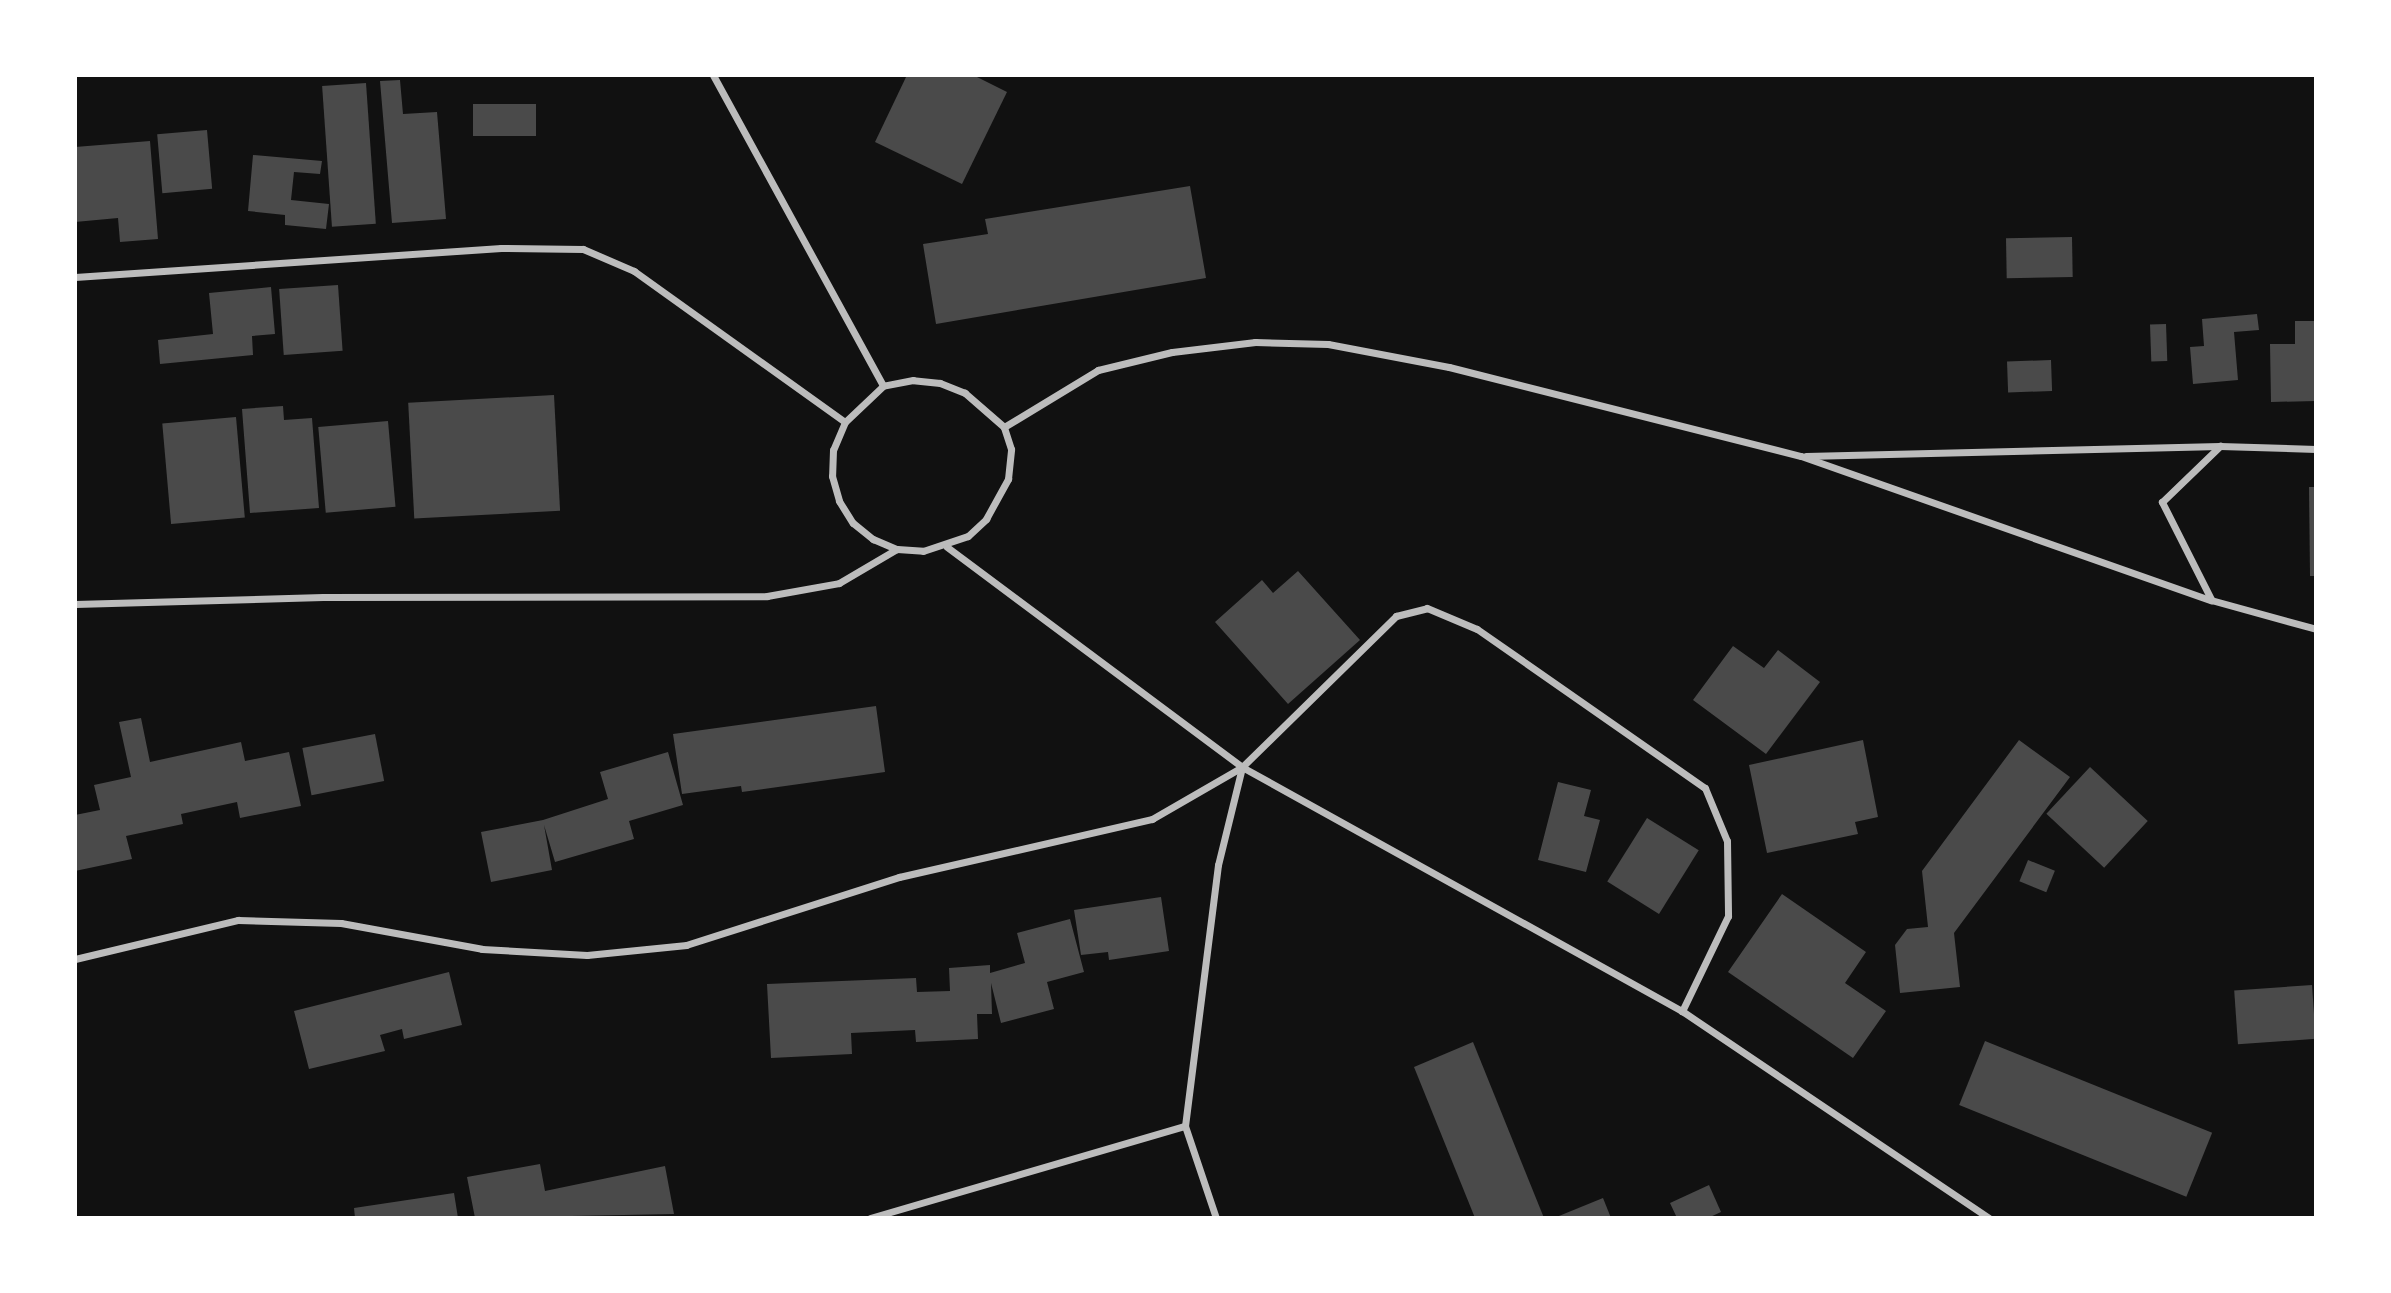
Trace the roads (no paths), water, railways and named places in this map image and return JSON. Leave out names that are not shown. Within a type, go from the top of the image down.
[{"type":"street","points":[[713,75],[883,386]]},
{"type":"street","points":[[75,277],[501,248],[583,249],[635,271],[845,422]]},
{"type":"street","points":[[1004,427],[1098,370],[1172,352],[1255,342],[1328,344],[1449,367],[1801,456],[2211,600],[2316,629]]},
{"type":"street","points":[[914,380],[940,383],[965,393],[1004,427],[1011,449],[1008,479],[986,519],[947,547],[897,549],[873,539],[853,523],[839,501],[832,476],[833,450],[845,422],[883,386],[914,380]]},
{"type":"street","points":[[1801,456],[2220,446],[2316,449]]},
{"type":"street","points":[[2211,600],[2162,502],[2220,446]]},
{"type":"street","points":[[947,547],[1242,767],[1682,1011],[1989,1218]]},
{"type":"street","points":[[75,604],[323,597],[767,596],[839,583],[897,549]]},
{"type":"street","points":[[75,959],[238,920],[341,923],[482,949],[587,955],[686,945],[900,877],[1152,819],[1242,767],[1396,616],[1427,608],[1477,629],[1705,788],[1727,841],[1728,916],[1682,1011]]},
{"type":"street","points":[[1216,1218],[1185,1126],[1219,865],[1242,767]]},
{"type":"street","points":[[870,1218],[1185,1126]]}]
